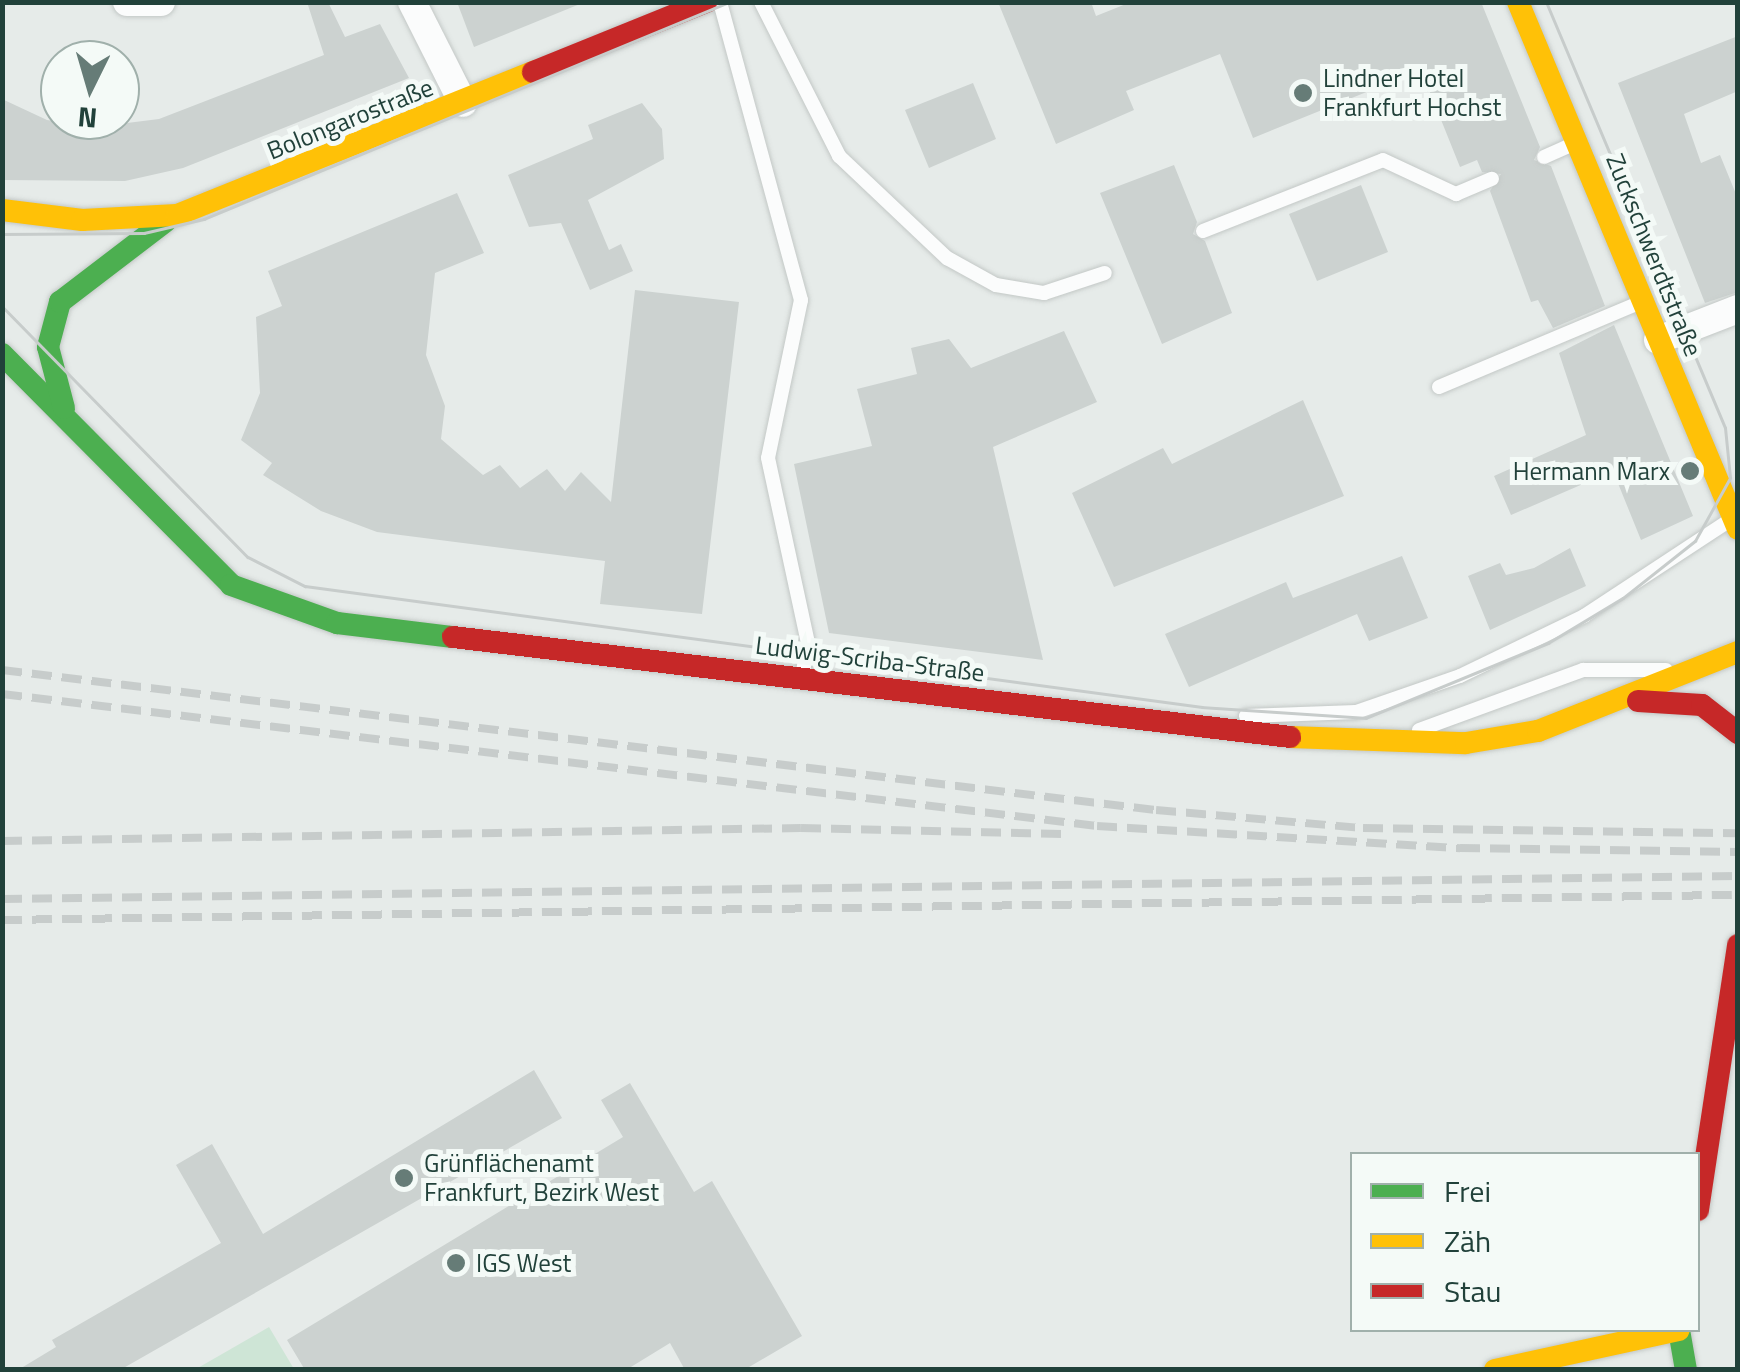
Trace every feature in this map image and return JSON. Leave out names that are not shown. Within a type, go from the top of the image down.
[{"type":"main road","name":"Bolongarostraße","points":[[2,210],[82,220],[177,216],[706,2]]},
{"type":"main road","name":"Zuckschwerdtstraße","points":[[1518,2],[1735,524]]},
{"type":"main road","points":[[64,408],[48,347],[60,302],[98,264],[177,216]]},
{"type":"main road","points":[[2,354],[64,408]]},
{"type":"main road","name":"Ludwig-Scriba-Straße","points":[[64,408],[198,558],[294,615],[802,677],[1123,707],[1365,742],[1499,740],[1616,704],[1738,652]]},
{"type":"main road","points":[[1616,704],[1665,698],[1722,714],[1738,733]]},
{"type":"main road","points":[[1700,1197],[1738,945]]},
{"type":"main road","points":[[1495,1370],[1670,1332]]},
{"type":"main road","points":[[1679,1332],[1686,1370]]},
{"type":"street","points":[[127,2],[160,2]]},
{"type":"street","points":[[412,2],[463,103]]},
{"type":"street","points":[[1658,340],[1738,309]]},
{"type":"lane","points":[[720,2],[801,300],[768,458],[808,642],[802,677]]},
{"type":"lane","points":[[761,2],[839,156],[947,258],[996,285],[1044,293],[1105,273]]},
{"type":"lane","points":[[1544,158],[1578,141]]},
{"type":"lane","points":[[1203,231],[1384,160],[1456,194],[1492,180]]},
{"type":"lane","points":[[1439,386],[1642,302]]},
{"type":"lane","points":[[1123,707],[1370,710],[1584,616],[1735,524]]},
{"type":"lane","points":[[1365,742],[1583,670],[1632,664],[1684,675],[1722,714]]},
{"type":"green space","points":[[269,1327],[294,1369],[196,1369]]},
{"type":"building","points":[[307,2],[328,2],[345,37],[380,24],[409,78],[183,168],[125,181],[2,180],[2,99],[40,117],[40,140],[140,140],[140,121],[159,119],[324,55]]},
{"type":"building","points":[[457,2],[580,2],[580,4],[474,47]]},
{"type":"building","name":"Lindner Hotel Frankfurt Hochst","points":[[998,2],[1091,2],[1096,16],[1131,2],[1481,2],[1540,147],[1534,160],[1551,166],[1605,306],[1553,328],[1538,300],[1531,302],[1490,191],[1501,174],[1482,172],[1477,160],[1460,167],[1421,70],[1253,138],[1220,54],[1126,91],[1134,110],[1056,144]]},
{"type":"building","points":[[1738,36],[1738,91],[1684,114],[1701,163],[1720,155],[1738,199],[1738,292],[1705,303],[1618,83]]},
{"type":"building","points":[[973,83],[996,139],[929,168],[905,110]]},
{"type":"building","points":[[642,103],[662,129],[664,159],[588,200],[609,250],[621,244],[633,271],[590,290],[561,223],[529,227],[508,175],[593,139],[588,125]]},
{"type":"building","points":[[1174,165],[1197,222],[1193,234],[1205,241],[1232,313],[1162,344],[1100,193]]},
{"type":"building","points":[[1361,185],[1388,252],[1317,281],[1289,214]]},
{"type":"building","points":[[457,193],[484,253],[435,273],[426,355],[445,406],[441,439],[483,475],[500,465],[520,488],[547,469],[565,491],[581,472],[611,502],[635,290],[739,302],[702,614],[600,604],[605,561],[377,532],[321,511],[263,475],[272,463],[241,440],[260,393],[256,317],[282,306],[268,271]]},
{"type":"building","points":[[1614,325],[1693,516],[1641,540],[1613,471],[1511,515],[1494,476],[1586,435],[1559,353]]},
{"type":"building","points":[[1064,331],[1097,402],[993,447],[1043,660],[829,633],[794,464],[872,446],[857,389],[917,374],[911,348],[949,339],[971,368]]},
{"type":"building","points":[[1303,400],[1344,496],[1114,587],[1072,493],[1163,448],[1172,464]]},
{"type":"building","points":[[1570,548],[1586,586],[1490,630],[1468,576],[1500,563],[1506,575],[1534,568]]},
{"type":"building","points":[[1402,556],[1428,618],[1369,641],[1357,614],[1189,687],[1165,634],[1286,582],[1293,598]]},
{"type":"building","points":[[534,1070],[562,1118],[120,1370],[18,1370],[56,1347],[52,1340],[221,1243],[176,1165],[212,1144],[263,1234]]},
{"type":"building","points":[[630,1083],[694,1192],[712,1181],[802,1336],[744,1370],[685,1370],[670,1343],[626,1370],[305,1370],[287,1340],[623,1137],[601,1100]]},
{"type":"tram line","points":[[2,234],[144,233],[204,219],[729,2]]},
{"type":"tram line","points":[[2,306],[248,557],[305,586],[1202,707],[1366,718],[1548,643],[1623,598],[1695,541],[1730,478],[1725,428],[1546,2]]},
{"type":"railway","points":[[2,670],[1156,810],[1363,828],[1738,833]]},
{"type":"railway","points":[[2,694],[1097,826],[1460,848],[1738,852]]},
{"type":"railway","points":[[2,841],[801,828],[1062,834]]},
{"type":"railway","points":[[2,899],[1738,876]]},
{"type":"railway","points":[[2,920],[1738,895]]},
{"type":"traffic: fast","points":[[64,408],[48,347],[60,302],[166,221]]},
{"type":"traffic: fast","points":[[2,354],[231,585],[337,623],[453,637]]},
{"type":"traffic: fast","points":[[1679,1332],[1686,1370]]},
{"type":"traffic: slow","points":[[1518,2],[1738,529]]},
{"type":"traffic: slow","points":[[2,210],[82,220],[177,215],[533,72]]},
{"type":"traffic: slow","points":[[1290,737],[1466,743],[1538,731],[1738,652]]},
{"type":"traffic: slow","points":[[1495,1370],[1670,1332]]},
{"type":"traffic: jam","points":[[533,72],[706,2]]},
{"type":"traffic: jam","points":[[453,637],[1290,737]]},
{"type":"traffic: jam","points":[[1638,701],[1702,705],[1738,733]]},
{"type":"traffic: jam","points":[[1700,1197],[1738,945]]},
{"type":"place","name":"Lindner Hotel Frankfurt Hochst","points":[[1303,93]]},
{"type":"place","name":"Hermann Marx","points":[[1690,471]]},
{"type":"place","name":"Grünflächenamt Frankfurt, Bezirk West","points":[[404,1178]]},
{"type":"place","name":"IGS West","points":[[456,1263]]}]
